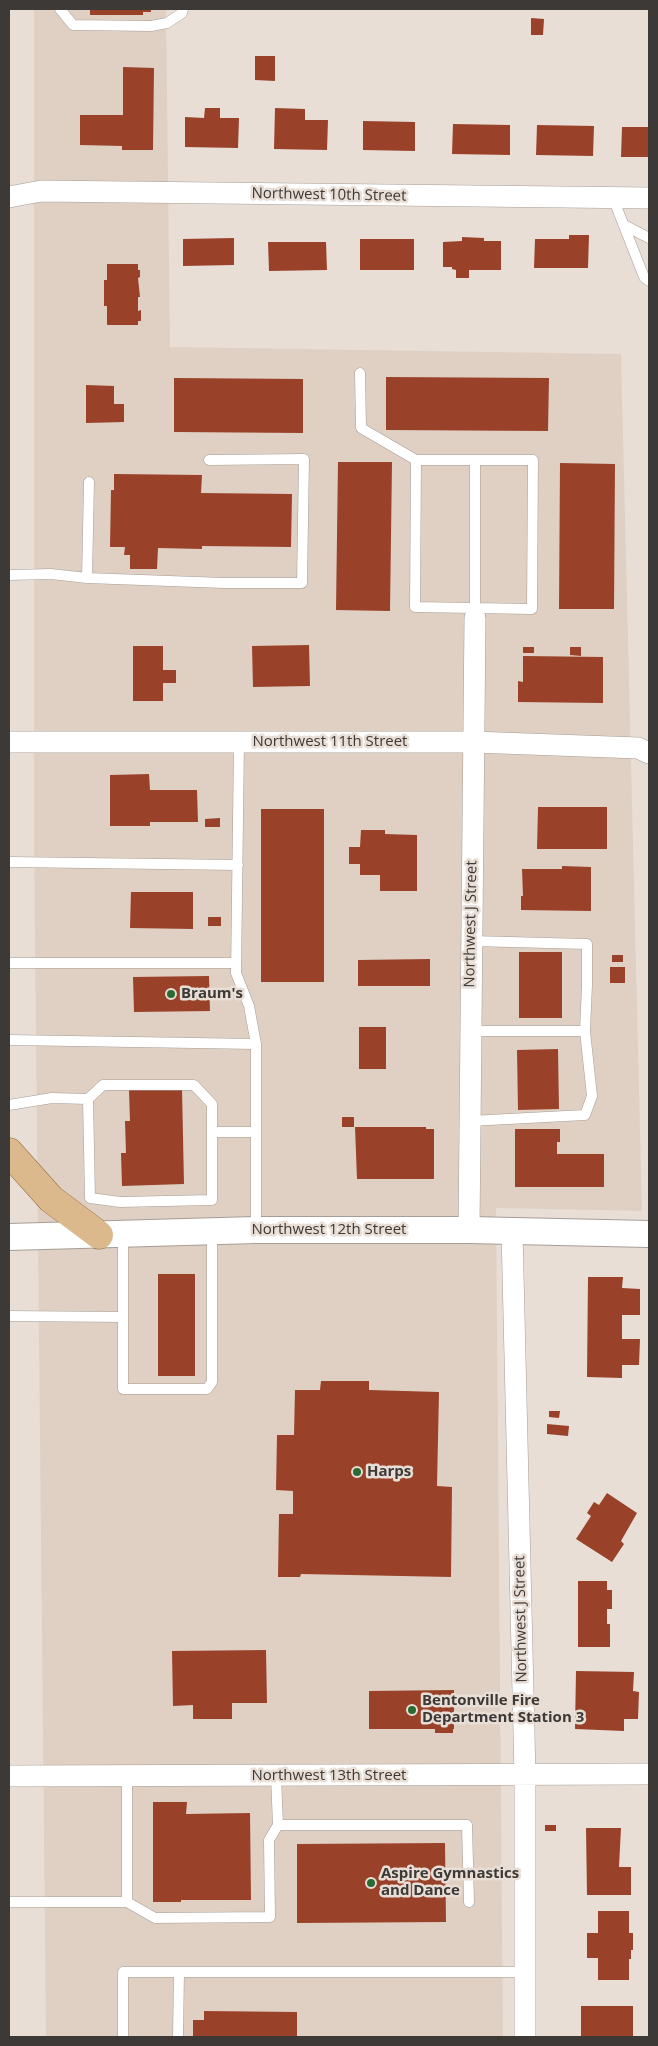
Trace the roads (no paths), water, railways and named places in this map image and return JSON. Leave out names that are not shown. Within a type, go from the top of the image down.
[{"type":"main road","points":[[9,1152],[51,1198],[111,1234]]},
{"type":"street","name":"Northwest 10th Street","points":[[9,197],[41,191],[649,198]]},
{"type":"street","name":"Northwest J Street","points":[[468,1230],[475,613]]},
{"type":"street","name":"Northwest 11th Street","points":[[9,742],[473,742],[638,748],[649,752]]},
{"type":"street","name":"Northwest 12th Street","points":[[9,1237],[256,1230],[468,1230],[649,1234]]},
{"type":"street","name":"Northwest J Street","points":[[512,1231],[525,1775],[525,2037]]},
{"type":"street","name":"Northwest 13th Street","points":[[9,1776],[649,1774]]},
{"type":"lane","points":[[60,9],[73,24],[151,26],[168,23],[182,13],[183,9]]},
{"type":"lane","points":[[613,198],[644,277],[649,281]]},
{"type":"lane","points":[[624,225],[649,238]]},
{"type":"lane","points":[[360,373],[361,428],[416,460],[533,460],[532,608],[475,613],[415,607],[416,460]]},
{"type":"lane","points":[[9,575],[51,574],[87,578],[224,583],[302,583],[304,459],[209,460]]},
{"type":"lane","points":[[475,460],[475,613]]},
{"type":"lane","points":[[87,578],[89,482]]},
{"type":"lane","points":[[239,743],[236,972],[249,1006],[256,1044],[256,1230]]},
{"type":"lane","points":[[9,862],[238,865]]},
{"type":"lane","points":[[470,1121],[586,1115],[592,1096],[585,1032],[587,944],[471,941]]},
{"type":"lane","points":[[9,963],[236,963]]},
{"type":"lane","points":[[470,1031],[585,1032]]},
{"type":"lane","points":[[9,1040],[256,1044]]},
{"type":"lane","points":[[9,1105],[52,1098],[88,1099],[103,1085],[194,1085],[212,1104],[212,1200],[120,1202],[90,1198],[88,1099]]},
{"type":"lane","points":[[212,1132],[256,1132]]},
{"type":"lane","points":[[111,1234],[123,1317],[123,1389],[207,1390],[212,1382],[212,1231]]},
{"type":"lane","points":[[9,1316],[123,1317]]},
{"type":"lane","points":[[126,1902],[127,1776]]},
{"type":"lane","points":[[9,1902],[126,1902],[155,1918],[270,1917],[269,1840],[278,1825],[276,1776]]},
{"type":"lane","points":[[278,1825],[467,1825],[469,1902]]},
{"type":"lane","points":[[123,2037],[123,1972],[525,1972]]},
{"type":"lane","points":[[178,2037],[179,1972]]},
{"type":"place","name":"Braum's","points":[[171,994]]},
{"type":"place","name":"Harps","points":[[357,1472]]},
{"type":"place","name":"Bentonville Fire Department Station 3","points":[[412,1710]]},
{"type":"place","name":"Aspire Gymnastics and Dance","points":[[371,1883]]}]
